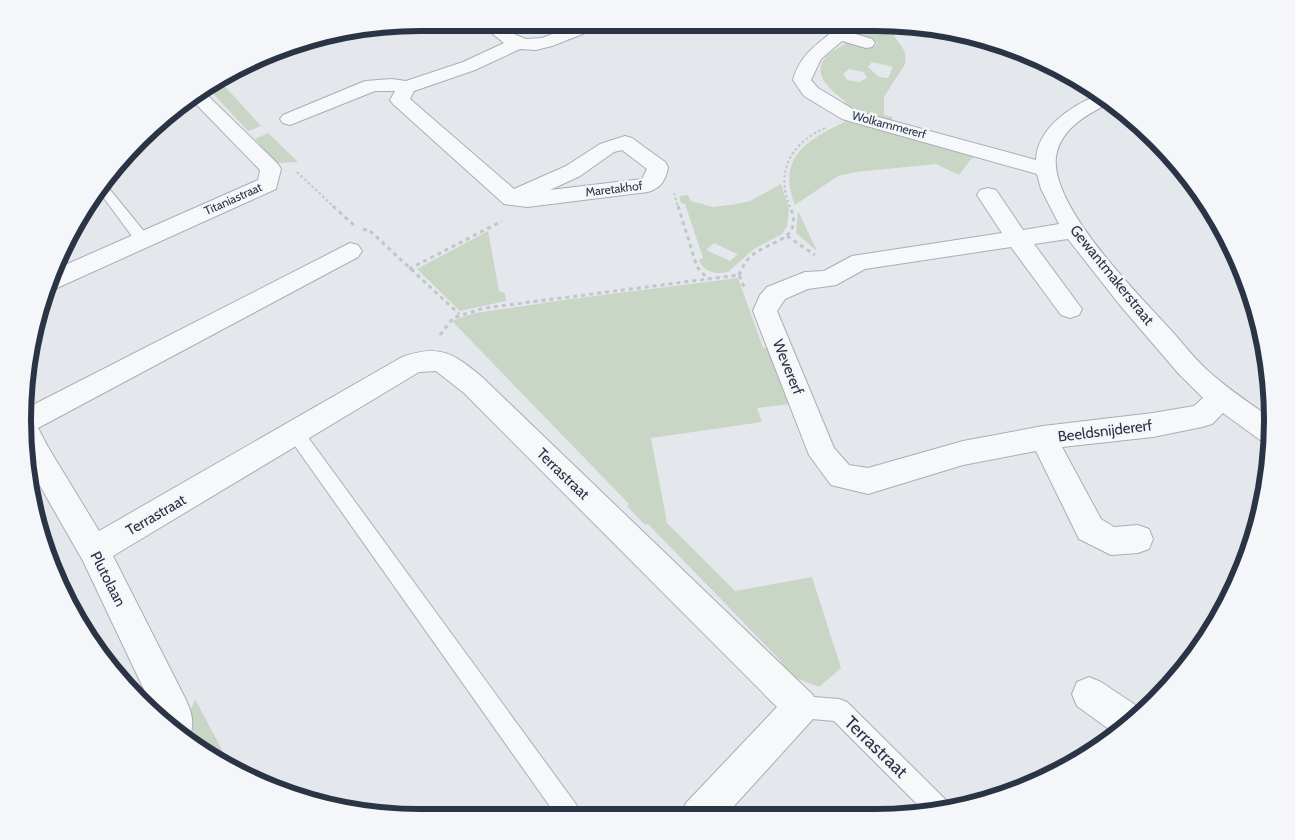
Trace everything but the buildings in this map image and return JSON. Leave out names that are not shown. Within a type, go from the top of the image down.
[{"type":"street","points":[[500,31],[519,44]]},
{"type":"street","points":[[290,119],[372,86],[392,85],[407,87],[468,66],[519,44],[546,43],[575,31]]},
{"type":"street","name":"Wolkammererf","points":[[844,31],[818,50],[804,66],[802,80],[811,92],[849,116],[1046,170]]},
{"type":"street","name":"Wolkammererf","points":[[847,31],[866,43]]},
{"type":"street","points":[[407,87],[400,100],[519,200]]},
{"type":"street","name":"Titaniastraat","points":[[59,278],[268,184],[271,169],[201,99]]},
{"type":"street","name":"Gewantmakerstraat","points":[[1098,102],[1073,116],[1056,130],[1048,151],[1046,170],[1055,196],[1074,230],[1131,302],[1197,376],[1264,427]]},
{"type":"street","name":"Maretakhof","points":[[625,142],[658,167],[656,177],[648,185],[519,200],[573,171],[607,148],[625,142]]},
{"type":"street","points":[[988,195],[1016,237],[1070,309]]},
{"type":"street","points":[[776,293],[805,281],[828,279],[860,262],[1016,237],[1074,230]]},
{"type":"street","points":[[31,418],[350,251]]},
{"type":"street","name":"Wevererf","points":[[776,293],[769,301],[765,311],[823,455],[841,476],[868,481],[963,453],[1043,438]]},
{"type":"street","name":"Terrastraat","points":[[94,551],[296,434],[411,364],[428,358],[446,362],[473,386],[801,707]]},
{"type":"street","name":"Beeldsnijdererf","points":[[1138,539],[1111,541],[1090,529],[1043,438],[1152,425],[1202,416],[1222,397]]},
{"type":"street","name":"Plutolaan","points":[[33,452],[94,551],[174,712],[175,721]]},
{"type":"street","points":[[1089,694],[1123,718]]},
{"type":"street","points":[[706,809],[801,707]]},
{"type":"lane","points":[[106,191],[142,239]]},
{"type":"lane","points":[[296,434],[566,809]]},
{"type":"lane","name":"Terrastraat","points":[[801,707],[839,710],[934,804]]},
{"type":"path","points":[[776,293],[768,289],[745,290],[739,274],[742,263],[758,250],[787,236],[793,228],[794,213],[786,197],[782,178],[787,158],[802,141],[849,116]]},
{"type":"path","points":[[270,174],[297,172],[360,230],[368,229],[459,314]]},
{"type":"path","points":[[656,177],[671,180],[697,267],[708,279]]},
{"type":"path","points":[[409,268],[523,210],[519,200]]},
{"type":"path","points":[[428,358],[446,322],[459,314],[484,308],[739,274]]},
{"type":"green space","points":[[852,31],[898,32],[894,36],[901,45],[906,59],[905,64],[884,97],[884,115],[893,117],[890,122],[840,105],[846,102],[830,88],[822,77],[822,64],[826,57],[849,41],[871,48],[878,43]],"holes":[[[872,62],[893,67],[888,78],[879,77],[868,67]],[[849,69],[864,72],[867,78],[859,82],[847,80],[843,74]]]},
{"type":"green space","points":[[223,85],[261,126],[248,131],[212,92]]},
{"type":"green space","points":[[850,119],[976,156],[971,159],[959,175],[936,164],[856,172],[838,176],[795,205],[790,187],[790,173],[793,161],[800,150],[822,134]]},
{"type":"green space","points":[[268,133],[298,162],[275,163],[255,139]]},
{"type":"green space","points":[[781,184],[789,209],[787,226],[782,234],[754,249],[728,272],[710,272],[699,260],[703,258],[685,204],[681,203],[679,196],[688,195],[691,201],[713,207],[750,201]],"holes":[[[714,243],[737,254],[730,261],[706,250]]]},
{"type":"green space","points":[[798,211],[817,251],[796,233]]},
{"type":"green space","points":[[488,231],[499,291],[505,293],[506,301],[460,311],[417,269]]},
{"type":"green space","points":[[738,278],[763,348],[769,348],[789,404],[757,408],[762,422],[651,438],[667,523],[735,591],[812,577],[841,668],[819,687],[791,676],[780,660],[648,524],[645,525],[627,506],[629,504],[452,321],[475,313]]},
{"type":"green space","points":[[195,699],[223,752],[221,754],[190,733],[187,720]]}]
